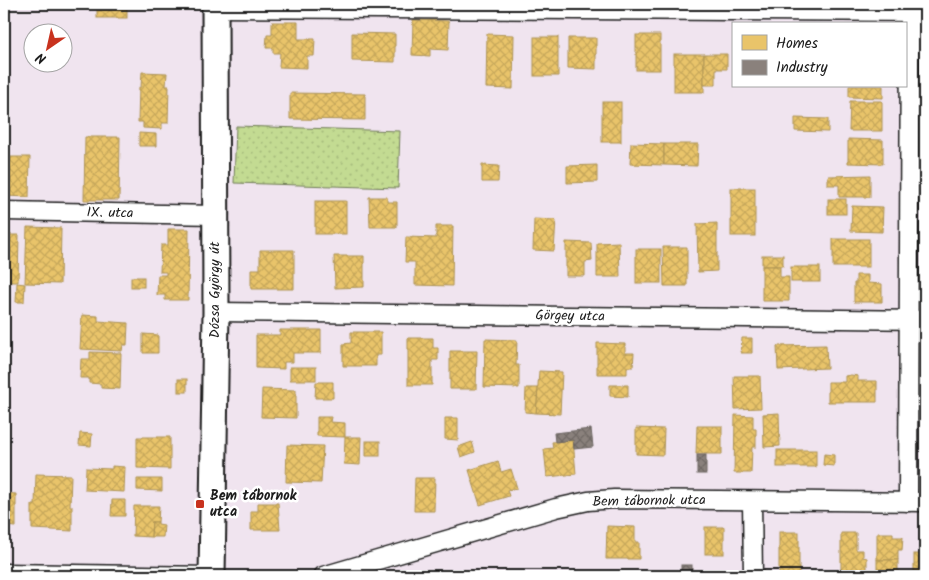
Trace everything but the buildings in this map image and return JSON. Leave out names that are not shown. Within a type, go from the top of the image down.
[{"type":"street","points":[[215,6],[915,9],[907,320],[916,502]]},
{"type":"street","name":"Dózsa György út","points":[[212,576],[216,312],[215,6]]},
{"type":"street","name":"IX. utca","points":[[4,211],[216,215]]},
{"type":"street","name":"Görgey utca","points":[[216,312],[925,320]]},
{"type":"street","name":"Bem tábornok utca","points":[[323,576],[556,508],[588,501],[614,499],[916,502]]},
{"type":"street","points":[[752,501],[752,576]]},
{"type":"street","points":[[4,573],[212,576]]},
{"type":"green space","points":[[236,126],[400,131],[398,188],[234,183]]},
{"type":"place","name":"Bem tábornok utca","points":[[200,504]]}]
